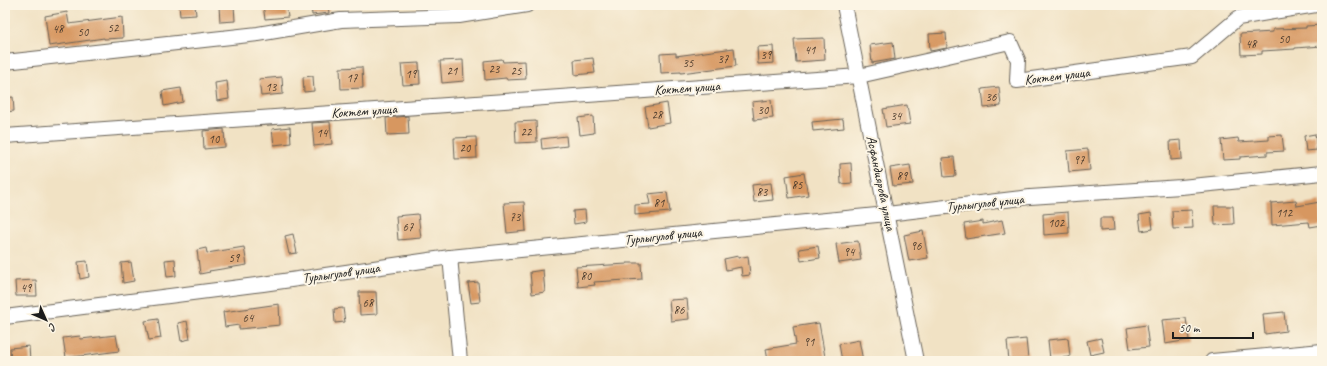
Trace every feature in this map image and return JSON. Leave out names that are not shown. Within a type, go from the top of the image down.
[{"type":"street","points":[[5,62],[258,34],[341,20],[459,16],[527,5]]},
{"type":"street","name":"Асфандиярова улица","points":[[844,5],[916,361]]},
{"type":"street","name":"Коктем улица","points":[[5,136],[859,76],[1010,42],[1018,60],[1017,81],[1192,57],[1238,18],[1316,5]]},
{"type":"street","name":"Турлыгулов улица","points":[[5,317],[263,284],[450,257],[887,214],[1030,197],[1181,187],[1322,173]]},
{"type":"street","points":[[450,257],[460,361]]},
{"type":"street","points":[[1212,361],[1322,351]]},
{"type":"building","points":[[179,5],[195,5],[196,15],[180,16]]},
{"type":"building","points":[[234,5],[235,21],[220,22],[219,6]]},
{"type":"building","points":[[263,5],[286,5],[288,17],[265,19]]},
{"type":"building","points":[[311,5],[328,5],[329,13],[312,15]]},
{"type":"building","points":[[67,12],[69,24],[122,17],[123,38],[104,38],[49,46],[45,16]]},
{"type":"building","points":[[1322,25],[1322,46],[1262,51],[1262,54],[1241,55],[1240,34],[1273,32],[1273,29],[1306,28],[1306,26]]},
{"type":"building","points":[[946,33],[947,48],[930,51],[929,34]]},
{"type":"building","points":[[824,38],[825,60],[796,62],[794,39]]},
{"type":"building","points":[[893,42],[895,59],[872,63],[870,45]]},
{"type":"building","points":[[773,46],[774,63],[758,64],[757,47]]},
{"type":"building","points":[[734,48],[736,66],[681,73],[661,73],[660,54],[676,53],[676,56]]},
{"type":"building","points":[[593,58],[595,73],[575,75],[574,60]]},
{"type":"building","points":[[502,59],[503,62],[525,61],[526,79],[507,80],[506,78],[485,80],[484,61]]},
{"type":"building","points":[[463,60],[464,81],[442,83],[440,61]]},
{"type":"building","points":[[419,63],[420,84],[403,85],[401,64]]},
{"type":"building","points":[[362,67],[363,88],[341,89],[340,68]]},
{"type":"building","points":[[313,76],[314,91],[304,92],[303,77]]},
{"type":"building","points":[[282,77],[283,94],[261,96],[259,79]]},
{"type":"building","points":[[227,81],[229,99],[217,101],[215,83]]},
{"type":"building","points":[[999,87],[1001,106],[984,108],[982,89]]},
{"type":"building","points":[[181,88],[183,102],[164,106],[162,91]]},
{"type":"building","points":[[13,97],[14,111],[5,112],[5,98]]},
{"type":"building","points":[[771,100],[773,118],[754,120],[752,102]]},
{"type":"building","points":[[667,103],[670,123],[648,127],[645,107]]},
{"type":"building","points":[[907,105],[910,124],[886,127],[883,109]]},
{"type":"building","points":[[408,116],[409,134],[387,135],[386,118]]},
{"type":"building","points":[[593,116],[594,133],[580,135],[578,118]]},
{"type":"building","points":[[843,119],[844,128],[813,131],[812,122]]},
{"type":"building","points":[[536,121],[537,142],[516,143],[515,122]]},
{"type":"building","points":[[330,122],[332,144],[314,146],[312,123]]},
{"type":"building","points":[[290,127],[291,143],[274,145],[272,129]]},
{"type":"building","points":[[224,129],[225,147],[204,149],[203,131]]},
{"type":"building","points":[[1315,134],[1317,150],[1306,151],[1304,136]]},
{"type":"building","points":[[1282,135],[1284,151],[1267,152],[1267,155],[1240,157],[1240,159],[1223,160],[1221,140],[1238,138],[1239,142],[1269,140],[1269,136]]},
{"type":"building","points":[[566,136],[567,146],[542,149],[541,139]]},
{"type":"building","points":[[476,137],[477,158],[455,159],[454,138]]},
{"type":"building","points":[[1181,140],[1182,159],[1171,160],[1170,141]]},
{"type":"building","points":[[1088,149],[1090,170],[1069,172],[1067,151]]},
{"type":"building","points":[[954,157],[956,176],[944,177],[942,158]]},
{"type":"building","points":[[851,163],[852,183],[841,184],[840,164]]},
{"type":"building","points":[[910,165],[913,184],[893,186],[890,168]]},
{"type":"building","points":[[804,173],[808,195],[789,198],[786,176]]},
{"type":"building","points":[[771,183],[773,200],[754,202],[752,185]]},
{"type":"building","points":[[667,192],[670,212],[635,215],[635,205],[650,204],[648,194]]},
{"type":"building","points":[[1296,201],[1297,206],[1320,202],[1322,225],[1310,227],[1309,222],[1272,225],[1271,203]]},
{"type":"building","points":[[524,202],[526,231],[507,233],[504,203]]},
{"type":"building","points":[[1214,206],[1233,206],[1234,224],[1215,225]]},
{"type":"building","points":[[585,210],[586,222],[574,224],[573,211]]},
{"type":"building","points":[[1192,210],[1193,228],[1173,229],[1172,211]]},
{"type":"building","points":[[1068,212],[1069,233],[1044,235],[1043,214]]},
{"type":"building","points":[[1151,213],[1153,229],[1141,231],[1139,215]]},
{"type":"building","points":[[418,214],[421,238],[398,240],[396,216]]},
{"type":"building","points":[[1100,218],[1113,218],[1114,230],[1100,231]]},
{"type":"building","points":[[1002,220],[1005,233],[966,239],[964,224],[983,221],[983,224]]},
{"type":"building","points":[[923,231],[928,258],[909,261],[904,235]]},
{"type":"building","points":[[293,234],[297,253],[289,254],[285,236]]},
{"type":"building","points":[[858,241],[861,260],[839,263],[836,244]]},
{"type":"building","points":[[818,246],[820,258],[801,261],[799,249]]},
{"type":"building","points":[[244,247],[247,265],[209,271],[210,272],[200,274],[197,250],[206,248],[207,253]]},
{"type":"building","points":[[738,256],[738,258],[748,256],[750,275],[742,276],[741,267],[726,270],[724,259]]},
{"type":"building","points":[[175,259],[176,276],[167,277],[165,260]]},
{"type":"building","points":[[87,261],[89,277],[80,279],[78,262]]},
{"type":"building","points":[[131,262],[134,281],[123,283],[121,263]]},
{"type":"building","points":[[641,263],[642,279],[594,282],[595,285],[578,287],[576,267]]},
{"type":"building","points":[[543,270],[545,292],[532,294],[530,272]]},
{"type":"building","points":[[36,280],[37,296],[16,296],[15,281]]},
{"type":"building","points":[[478,282],[480,302],[471,303],[468,283]]},
{"type":"building","points":[[359,292],[376,292],[377,314],[360,315]]},
{"type":"building","points":[[687,299],[689,319],[671,321],[669,300]]},
{"type":"building","points":[[279,304],[280,325],[239,329],[239,325],[225,327],[223,312]]},
{"type":"building","points":[[343,308],[345,322],[335,323],[334,309]]},
{"type":"building","points":[[1284,312],[1286,331],[1265,334],[1263,314]]},
{"type":"building","points":[[1186,318],[1189,340],[1165,344],[1162,320]]},
{"type":"building","points":[[158,319],[161,338],[149,340],[145,321]]},
{"type":"building","points":[[187,321],[190,339],[181,341],[178,323]]},
{"type":"building","points":[[819,323],[825,357],[802,361],[768,361],[766,349],[796,344],[793,327]]},
{"type":"building","points":[[1146,325],[1149,347],[1130,349],[1127,328]]},
{"type":"building","points":[[116,335],[119,351],[66,358],[63,338],[80,336],[81,339]]},
{"type":"building","points":[[1068,338],[1070,357],[1050,359],[1048,340]]},
{"type":"building","points":[[1101,338],[1104,352],[1090,355],[1087,341]]},
{"type":"building","points":[[1026,339],[1028,359],[1009,361],[1007,341]]},
{"type":"building","points":[[859,340],[863,361],[842,361],[839,344]]},
{"type":"building","points":[[29,346],[30,361],[11,361],[10,348]]}]
